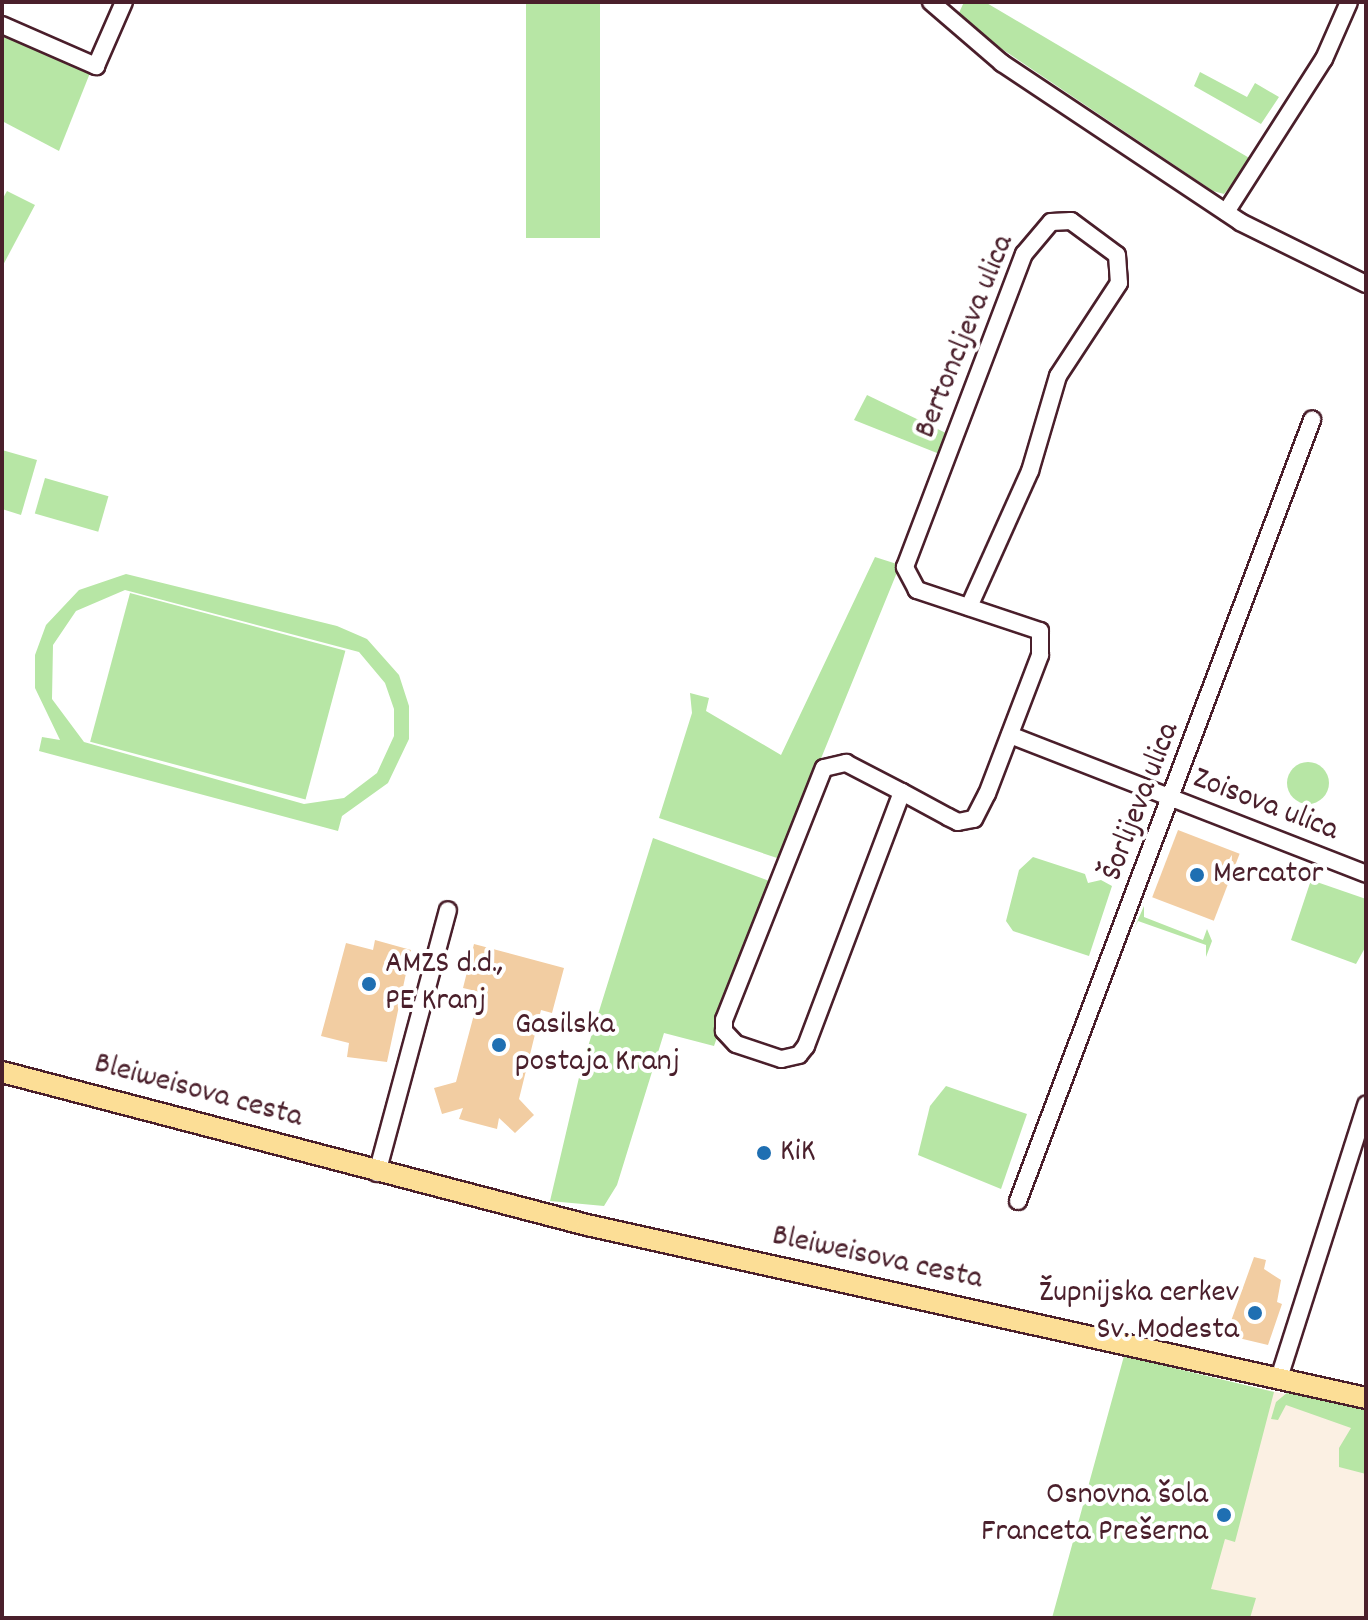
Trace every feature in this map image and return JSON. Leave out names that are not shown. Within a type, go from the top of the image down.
[{"type":"main road","name":"Bleiweisova cesta","points":[[2,1072],[377,1173],[680,1247],[1366,1398]]},
{"type":"street","points":[[2,25],[96,66],[124,2]]},
{"type":"street","points":[[931,2],[1002,63],[1226,212],[1366,284]]},
{"type":"street","points":[[1226,212],[1324,59],[1349,2]]},
{"type":"street","name":"Bertoncljeva ulica","points":[[902,792],[806,1046],[799,1055],[781,1059],[736,1044],[724,1020],[817,776],[839,762],[902,792],[958,822],[974,819],[1010,735],[1040,655],[1040,631],[917,590],[905,567],[1024,254],[1051,222],[1071,221],[1117,255],[1119,283],[1058,376],[1030,471],[969,607]]},
{"type":"street","name":"Šorlijeva ulica","points":[[1018,1201],[1312,420]]},
{"type":"street","name":"Zoisova ulica","points":[[1010,735],[1366,874]]},
{"type":"street","points":[[377,1173],[448,910]]},
{"type":"street","points":[[1279,1378],[1366,1105]]},
{"type":"shaded area","name":"Osnovna šola Franceta Prešerna","points":[[1125,1360],[1366,1411],[1366,1618],[1055,1618]]},
{"type":"green space","points":[[526,2],[600,2],[600,238],[526,238]]},
{"type":"green space","points":[[964,2],[985,2],[1251,159],[1224,194],[1213,191],[987,39],[958,15]]},
{"type":"green space","points":[[2,30],[90,73],[59,151],[2,121]]},
{"type":"green space","points":[[1200,72],[1247,97],[1255,83],[1279,97],[1261,124],[1194,86]]},
{"type":"green space","points":[[7,191],[35,205],[2,267],[2,200]]},
{"type":"green space","points":[[867,395],[950,435],[942,455],[854,420]]},
{"type":"green space","points":[[2,450],[37,460],[21,515],[2,509]]},
{"type":"green space","points":[[45,478],[108,496],[98,532],[35,514]]},
{"type":"green space","points":[[875,557],[900,565],[780,859],[659,818],[692,713],[690,693],[709,698],[706,711],[781,755]]},
{"type":"green space","points":[[126,574],[337,626],[367,639],[399,675],[409,706],[409,739],[388,783],[342,816],[338,831],[39,751],[42,737],[60,740],[35,688],[35,655],[46,625],[79,590]],"holes":[[[125,590],[359,652],[385,683],[394,709],[394,736],[377,773],[344,798],[304,804],[84,742],[52,699],[53,645],[76,611]]]},
{"type":"green space","points":[[130,593],[345,651],[306,799],[90,742]]},
{"type":"green space","points":[[1308,762],[1323,768],[1329,783],[1323,798],[1308,804],[1293,798],[1287,783],[1293,768]]},
{"type":"green space","points":[[653,838],[772,882],[714,1046],[664,1033],[617,1185],[604,1206],[550,1201],[581,1069]]},
{"type":"green space","points":[[1033,857],[1085,874],[1088,883],[1101,880],[1112,886],[1089,956],[1013,931],[1006,921],[1019,870]]},
{"type":"green space","points":[[1311,880],[1366,899],[1366,946],[1356,964],[1291,940]]},
{"type":"green space","points":[[1144,906],[1144,917],[1203,940],[1207,929],[1212,941],[1206,957],[1206,945],[1138,921],[1133,931]]},
{"type":"green space","points":[[946,1086],[1027,1114],[1001,1189],[918,1155],[930,1106]]},
{"type":"green space","points":[[1124,1356],[1274,1392],[1235,1542],[1225,1539],[1211,1589],[1256,1598],[1250,1618],[1052,1618]]},
{"type":"green space","points":[[1288,1392],[1366,1410],[1366,1474],[1339,1467],[1339,1448],[1351,1428],[1286,1405],[1278,1420],[1271,1419],[1276,1402]]},
{"type":"building","name":"Mercator","points":[[1178,830],[1240,854],[1214,921],[1152,897]]},
{"type":"building","name":"AMZS d.d., PE Kranj","points":[[375,940],[411,950],[387,1062],[347,1057],[349,1043],[321,1036],[346,943],[373,950]]},
{"type":"building","name":"Gasilska postaja Kranj","points":[[474,944],[564,968],[552,1013],[541,1010],[519,1099],[534,1115],[515,1133],[499,1118],[497,1129],[459,1119],[463,1108],[442,1114],[434,1088],[456,1082],[480,992],[463,988]]},
{"type":"building","name":"Župnijska cerkev Sv. Modesta","points":[[1254,1257],[1266,1260],[1264,1269],[1281,1280],[1277,1302],[1282,1304],[1268,1345],[1226,1335]]},
{"type":"place","name":"Mercator","points":[[1197,875]]},
{"type":"place","name":"AMZS d.d., PE Kranj","points":[[369,984]]},
{"type":"place","name":"Gasilska postaja Kranj","points":[[499,1045]]},
{"type":"place","name":"KiK","points":[[764,1153]]},
{"type":"place","name":"Župnijska cerkev Sv. Modesta","points":[[1255,1313]]},
{"type":"place","name":"Osnovna šola Franceta Prešerna","points":[[1224,1515]]}]
